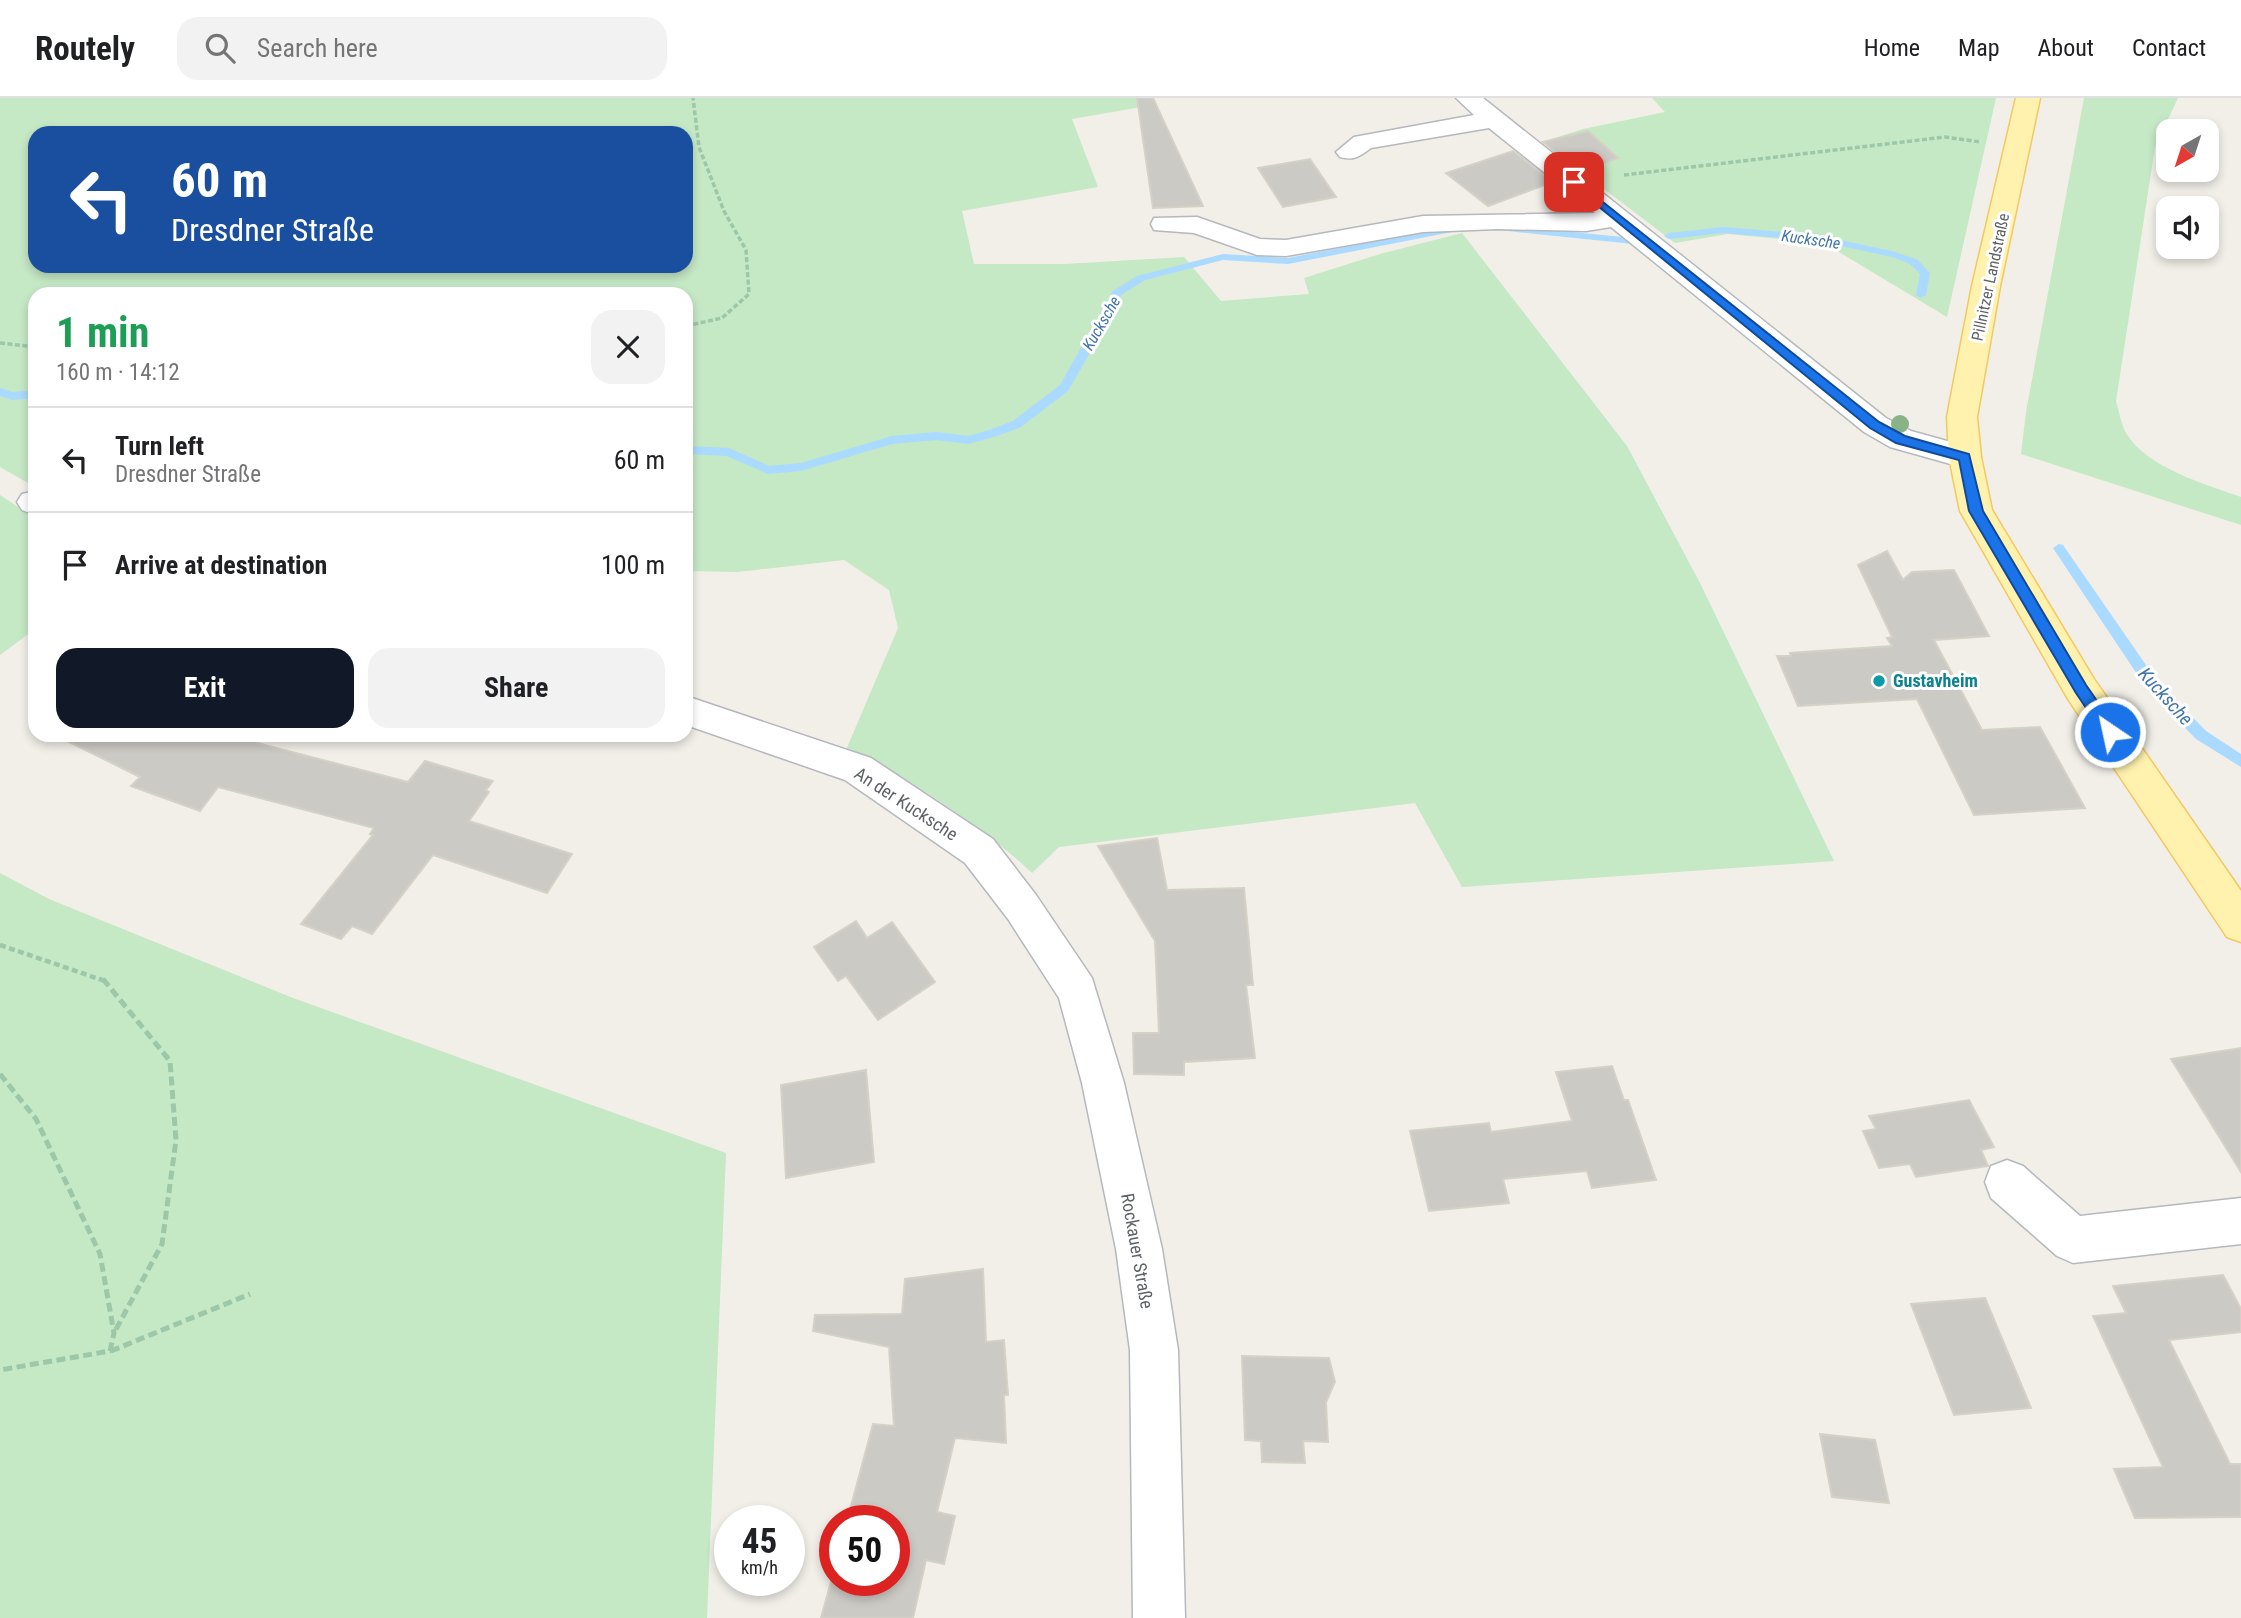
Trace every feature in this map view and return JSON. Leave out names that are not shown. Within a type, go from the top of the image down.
[{"type":"main road","name":"Pillnitzer Landstraße","points":[[2028,98],[1986,286],[1962,417],[1965,457],[1976,511],[2067,665],[2241,924]]},
{"type":"street","points":[[1468,98],[1875,425],[1901,439],[1965,457]]},
{"type":"street","points":[[1349,152],[1363,142],[1494,119]]},
{"type":"street","points":[[1164,224],[1197,225],[1257,247],[1286,248],[1423,224],[1497,221],[1586,223],[1619,217]]},
{"type":"street","name":"An der Kucksche","points":[[693,712],[858,769],[979,851],[1022,907]]},
{"type":"street","name":"Rockauer Straße","points":[[1022,907],[1078,991],[1103,1083],[1139,1249],[1154,1350],[1159,1618]]},
{"type":"street","points":[[2007,1182],[2073,1240],[2241,1221]]},
{"type":"path","points":[[692,98],[699,146],[724,211],[746,250],[749,294],[735,311],[693,325]]},
{"type":"path","points":[[1574,182],[1945,137],[1984,142]]},
{"type":"path","points":[[0,343],[28,346]]},
{"type":"path","points":[[0,945],[103,979],[170,1060],[176,1140],[162,1244],[114,1333],[110,1351]]},
{"type":"path","points":[[0,1074],[36,1119],[100,1254],[114,1333]]},
{"type":"path","points":[[0,1370],[110,1351],[250,1294]]},
{"type":"green space","points":[[0,98],[1136,98],[1141,107],[1072,119],[1098,187],[962,211],[974,264],[1065,264],[1184,257],[1221,301],[1309,294],[1304,278],[1380,254],[1462,233],[1627,446],[1700,583],[1834,861],[1462,887],[1415,803],[1059,847],[1032,873],[991,838],[944,804],[894,774],[846,750],[898,628],[889,590],[844,560],[737,572],[693,571],[693,287],[28,287],[28,483],[0,467]]},
{"type":"green space","points":[[1652,98],[1996,98],[1947,317],[1824,243],[1728,234],[1675,243],[1542,142],[1583,129],[1665,112]]},
{"type":"green space","points":[[2084,98],[2178,98],[2168,119],[2156,119],[2156,145],[2116,401],[2126,433],[2148,456],[2178,473],[2241,497],[2241,525],[2021,454],[2026,412]]},
{"type":"green space","points":[[0,495],[28,513],[28,634],[0,655]]},
{"type":"green space","points":[[0,873],[49,899],[293,998],[726,1153],[707,1618],[0,1618]]},
{"type":"building","points":[[1137,98],[1153,98],[1203,206],[1153,208]]},
{"type":"building","points":[[1588,131],[1618,158],[1580,172],[1543,142]]},
{"type":"building","points":[[1513,151],[1553,182],[1488,206],[1446,173]]},
{"type":"building","points":[[1310,159],[1336,197],[1283,207],[1258,168]]},
{"type":"building","name":"Gustavheim","points":[[1887,551],[1903,580],[1912,572],[1954,570],[1989,636],[1934,640],[1982,730],[2040,727],[2085,808],[1974,815],[1917,699],[1798,706],[1777,656],[1892,646],[1887,638],[1892,637],[1858,565]]},
{"type":"building","points":[[69,742],[258,742],[408,782],[425,761],[493,781],[486,790],[489,792],[469,821],[572,854],[547,893],[433,855],[372,934],[352,926],[341,939],[301,924],[373,835],[370,834],[374,828],[218,787],[200,811],[131,786],[140,777]]},
{"type":"building","points":[[1157,838],[1167,890],[1244,888],[1253,985],[1246,985],[1255,1058],[1184,1062],[1184,1075],[1134,1074],[1133,1033],[1159,1033],[1155,941],[1098,846]]},
{"type":"building","points":[[856,921],[867,938],[892,922],[935,982],[878,1020],[846,976],[838,981],[814,947]]},
{"type":"building","points":[[2241,1048],[2241,1172],[2171,1059]]},
{"type":"building","points":[[1612,1066],[1624,1100],[1628,1100],[1656,1180],[1592,1188],[1587,1171],[1503,1179],[1509,1203],[1429,1211],[1410,1131],[1489,1123],[1491,1132],[1572,1121],[1556,1072]]},
{"type":"building","points":[[866,1070],[874,1162],[786,1178],[781,1085]]},
{"type":"building","points":[[1969,1100],[1994,1147],[1981,1150],[1988,1166],[1916,1177],[1910,1164],[1879,1168],[1863,1131],[1876,1129],[1869,1116]]},
{"type":"building","points":[[983,1269],[986,1342],[1004,1340],[1008,1395],[1004,1395],[1006,1443],[955,1438],[937,1512],[955,1516],[944,1564],[926,1560],[913,1618],[821,1618],[827,1596],[910,1596],[910,1505],[851,1505],[873,1424],[894,1426],[889,1347],[813,1331],[815,1315],[902,1314],[905,1279]]},
{"type":"building","points":[[2223,1275],[2241,1309],[2241,1332],[2169,1340],[2230,1464],[2241,1464],[2241,1517],[2135,1518],[2114,1469],[2163,1467],[2093,1316],[2126,1313],[2113,1286]]},
{"type":"building","points":[[1985,1298],[2031,1408],[1954,1415],[1911,1304]]},
{"type":"building","points":[[1242,1356],[1329,1358],[1335,1382],[1326,1402],[1328,1442],[1303,1441],[1305,1463],[1262,1462],[1261,1441],[1245,1440]]},
{"type":"building","points":[[1820,1434],[1875,1440],[1889,1503],[1832,1497]]},
{"type":"waterway","name":"Kucksche","points":[[1501,228],[1633,241]]},
{"type":"waterway","name":"Kucksche","points":[[693,450],[729,452],[768,470],[801,467],[892,440],[937,436],[968,440],[993,433],[1017,424],[1064,388],[1117,293],[1141,278],[1223,257],[1288,261],[1449,230]]},
{"type":"waterway","name":"Kucksche","points":[[1669,236],[1723,230],[1818,238],[1895,255],[1914,262],[1925,273],[1921,295]]},
{"type":"waterway","name":"Kucksche","points":[[0,392],[13,396],[28,395]]},
{"type":"waterway","name":"Kucksche","points":[[2059,548],[2152,685],[2201,735],[2241,761]]},
{"type":"place","name":"Gustavheim","points":[[1879,681]]},
{"type":"route","points":[[1574,182],[1875,425],[1901,439],[1965,457],[1976,511],[2081,689],[2110,732]]}]
